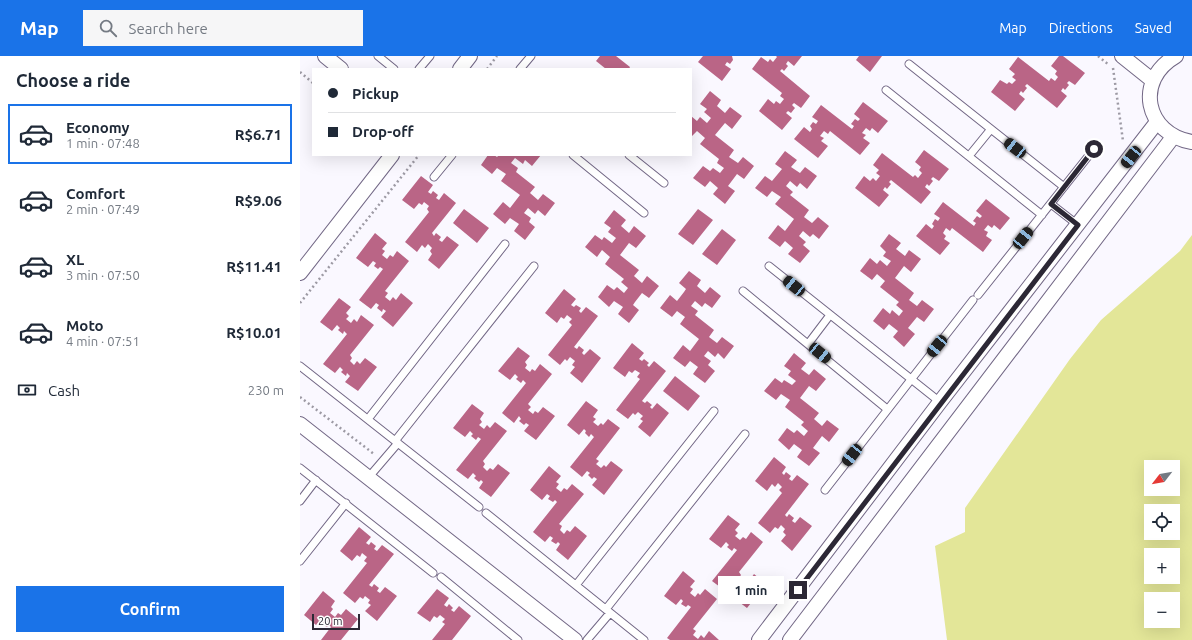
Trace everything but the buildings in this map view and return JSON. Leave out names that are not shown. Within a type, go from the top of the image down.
[{"type":"street","points":[[325,56],[340,68]]},
{"type":"street","points":[[1122,56],[1152,80]]},
{"type":"street","points":[[1176,56],[1158,69],[1152,80],[1150,94],[1151,109],[1157,122],[1173,137],[1192,142]]},
{"type":"street","points":[[759,640],[940,402],[1157,122]]},
{"type":"street","points":[[790,640],[1173,137]]},
{"type":"street","points":[[300,273],[391,156]]},
{"type":"street","points":[[300,424],[575,640]]},
{"type":"lane","points":[[378,56],[393,68]]},
{"type":"lane","points":[[420,68],[430,56]]},
{"type":"lane","points":[[522,68],[531,56]]},
{"type":"lane","points":[[909,64],[1064,187]]},
{"type":"lane","points":[[886,90],[1042,215]]},
{"type":"lane","points":[[969,156],[991,129]]},
{"type":"lane","points":[[825,490],[887,409],[1094,149]]},
{"type":"lane","points":[[434,177],[451,156]]},
{"type":"lane","points":[[630,156],[664,183]]},
{"type":"lane","points":[[581,158],[644,213]]},
{"type":"lane","points":[[1051,204],[1078,225]]},
{"type":"lane","points":[[368,419],[505,244]]},
{"type":"lane","points":[[368,478],[534,266]]},
{"type":"lane","points":[[769,266],[910,380],[940,402]]},
{"type":"lane","points":[[744,291],[887,409]]},
{"type":"lane","points":[[808,344],[830,315]]},
{"type":"lane","points":[[300,366],[479,507]]},
{"type":"lane","points":[[576,585],[714,411]]},
{"type":"lane","points":[[587,640],[745,434]]},
{"type":"lane","points":[[300,468],[433,573]]},
{"type":"lane","points":[[300,501],[316,480]]},
{"type":"lane","points":[[300,561],[346,503]]},
{"type":"lane","points":[[486,513],[644,640]]},
{"type":"lane","points":[[441,577],[518,640]]},
{"type":"path","points":[[488,68],[497,56]]},
{"type":"path","points":[[1098,56],[1113,68],[1124,148]]},
{"type":"path","points":[[300,72],[312,82]]},
{"type":"path","points":[[300,303],[418,156]]},
{"type":"path","points":[[300,396],[383,460]]},
{"type":"green space","points":[[1192,235],[1192,640],[947,640],[935,546],[965,532],[965,508],[1070,359],[1101,320],[1180,251]]},
{"type":"route","points":[[798,590],[940,402],[1078,225],[1051,204],[1094,149]]}]
